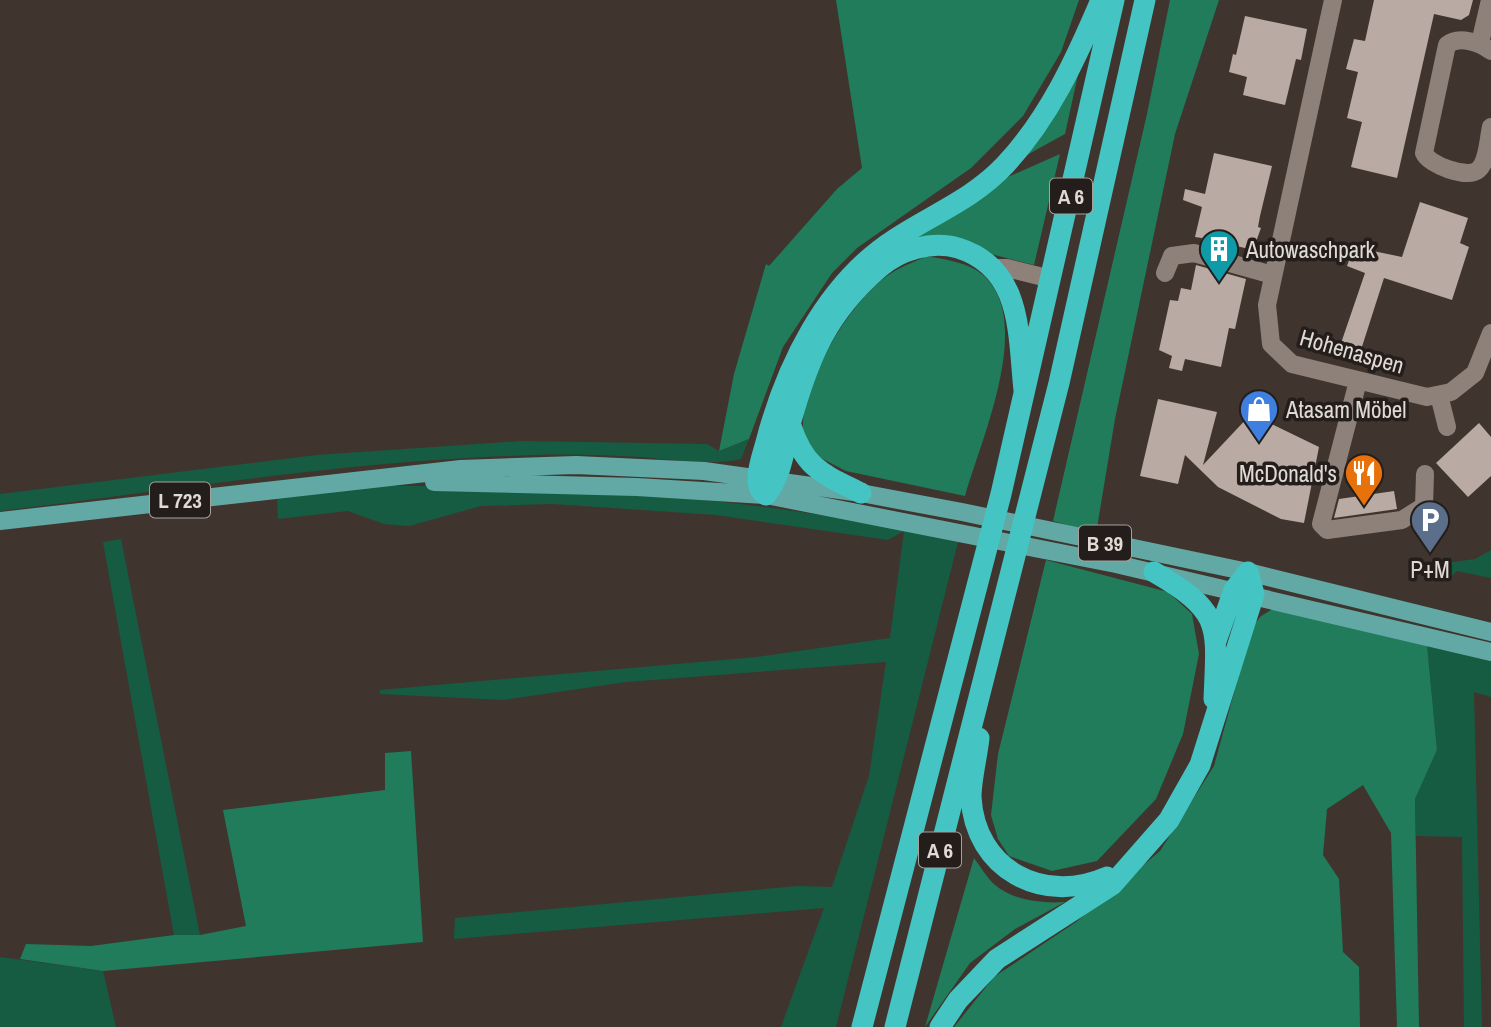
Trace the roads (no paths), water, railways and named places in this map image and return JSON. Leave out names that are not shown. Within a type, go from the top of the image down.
[{"type":"highway","points":[[767,485],[770,424],[806,340],[824,309],[874,253],[962,201],[1004,165],[1030,135],[1055,96],[1101,0]]},
{"type":"highway","name":"A 6","points":[[862,1027],[1000,494],[1114,0]]},
{"type":"highway","name":"A 6","points":[[895,1027],[1029,501],[1108,176],[1145,0]]},
{"type":"highway","points":[[767,485],[816,346],[843,302],[883,264],[897,255],[936,244],[957,247],[993,268],[1016,307],[1024,390]]},
{"type":"highway","points":[[790,424],[799,450],[817,472],[860,493]]},
{"type":"highway","points":[[1154,572],[1188,592],[1212,620],[1216,641],[1212,729]]},
{"type":"highway","points":[[940,1027],[958,1000],[997,959],[1112,885],[1161,829],[1184,796],[1200,765],[1212,729],[1248,572]]},
{"type":"highway","points":[[1216,641],[1244,592]]},
{"type":"highway","points":[[985,672],[971,795],[975,818],[1000,864],[1040,886],[1058,888],[1087,885],[1128,867]]},
{"type":"main road","name":"L 723","points":[[0,522],[461,469],[576,465],[704,471],[767,485],[860,493]]},
{"type":"main road","name":"L 723","points":[[767,485],[797,502]]},
{"type":"main road","name":"B 39","points":[[860,493],[1248,572],[1491,632]]},
{"type":"main road","name":"B 39","points":[[797,502],[1004,540],[1154,572],[1491,652]]},
{"type":"street","name":"Hohenaspen","points":[[1333,0],[1267,305],[1270,344],[1279,354],[1299,366],[1427,397],[1439,394]]},
{"type":"street","points":[[1490,0],[1486,47],[1456,40],[1447,45],[1424,153],[1427,160],[1435,166],[1471,173],[1478,170],[1483,162],[1491,127]]},
{"type":"street","points":[[1165,273],[1172,256],[1194,253],[1273,275]]},
{"type":"street","points":[[993,268],[1007,268],[1051,279]]},
{"type":"street","points":[[1447,428],[1439,394],[1451,392],[1475,373],[1491,332]]},
{"type":"street","points":[[1358,381],[1321,524],[1327,530],[1402,520],[1424,506],[1425,474]]},
{"type":"place","name":"Autowaschpark","points":[[1219,283]]},
{"type":"place","name":"Atasam Möbel","points":[[1259,443]]},
{"type":"place","name":"McDonald's","points":[[1364,507]]},
{"type":"place","name":"P+M","points":[[1430,554]]}]
